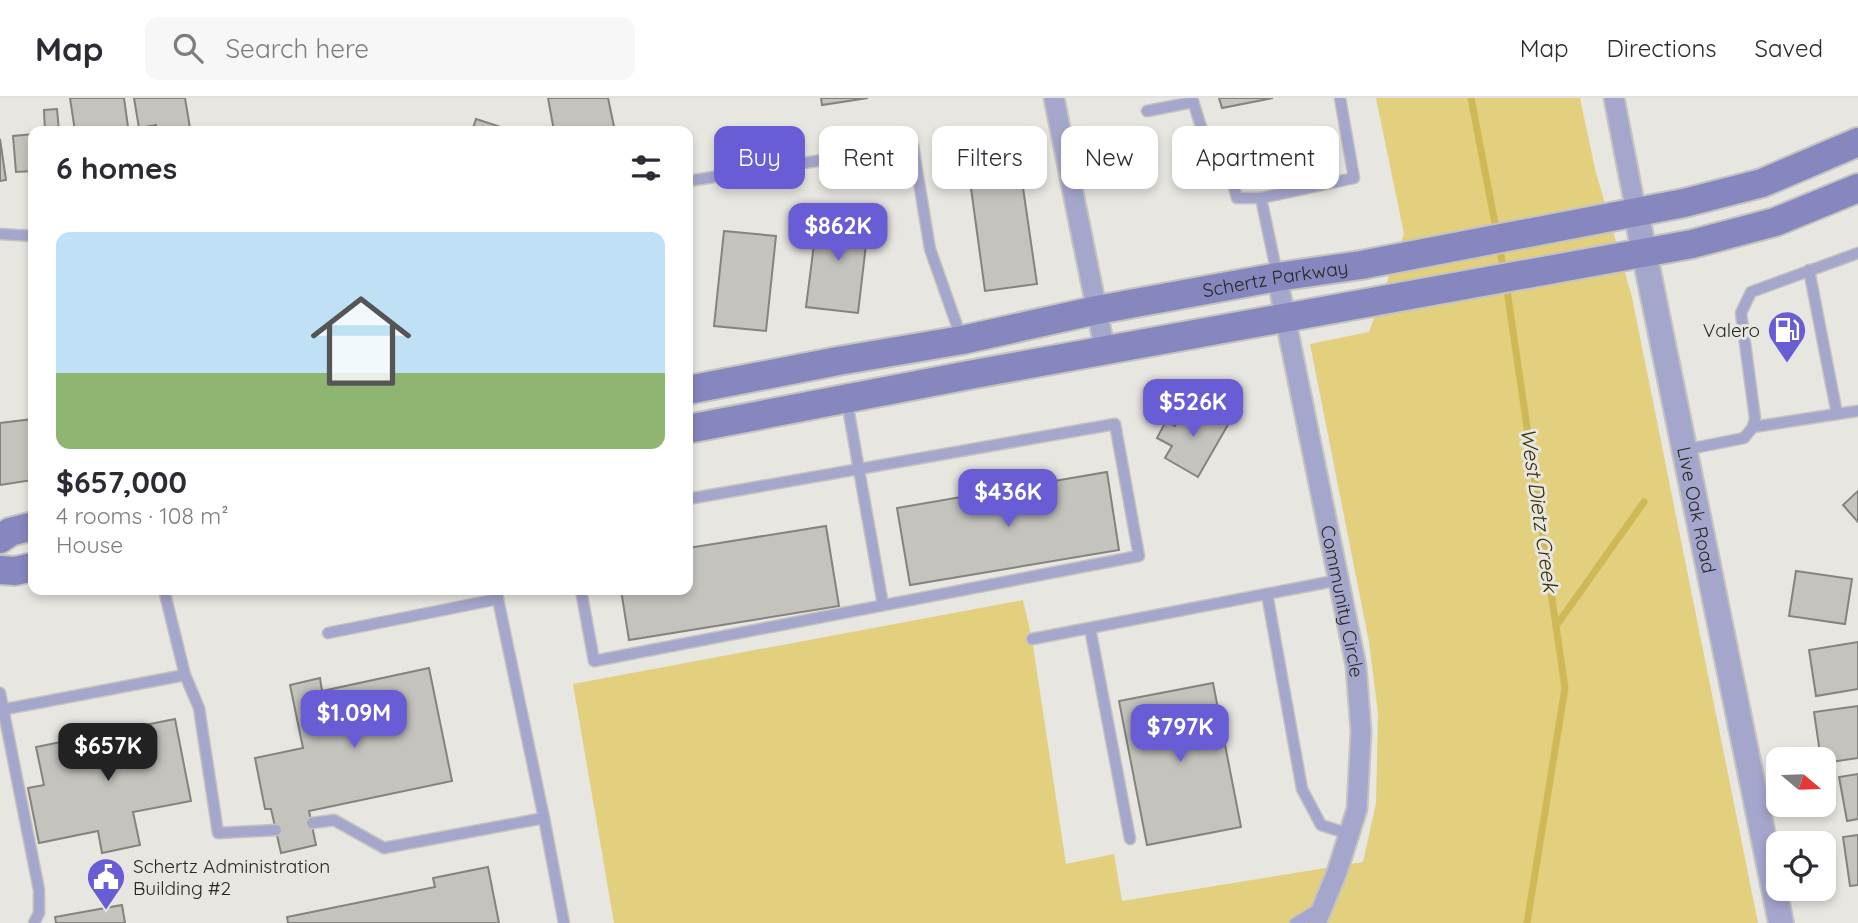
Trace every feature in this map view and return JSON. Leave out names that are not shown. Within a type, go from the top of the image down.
[{"type":"main road","name":"Schertz Parkway","points":[[693,389],[962,340],[1097,310],[1278,277],[1361,265],[1684,203],[1762,183],[1858,142]]},
{"type":"main road","name":"Schertz Parkway","points":[[693,428],[969,375],[1692,244],[1775,222],[1858,188]]},
{"type":"main road","points":[[962,340],[969,375]]},
{"type":"main road","points":[[838,361],[846,398]]},
{"type":"main road","points":[[0,539],[10,532],[28,527]]},
{"type":"main road","points":[[0,570],[28,568]]},
{"type":"street","points":[[1054,98],[1105,351]]},
{"type":"street","name":"Live Oak Road","points":[[1614,98],[1643,253],[1780,923]]},
{"type":"street","name":"Community Circle","points":[[1278,277],[1356,666],[1362,731],[1357,809],[1319,914]]},
{"type":"lane","points":[[1147,111],[1193,100],[1203,133],[1224,148],[1237,198],[1261,198],[1354,178],[1339,98]]},
{"type":"lane","points":[[693,180],[913,146],[930,249],[962,340]]},
{"type":"lane","points":[[1261,198],[1278,277]]},
{"type":"lane","points":[[0,234],[28,236]]},
{"type":"lane","points":[[1684,450],[1744,438],[1753,427],[1755,418],[1741,313],[1751,292],[1858,253]]},
{"type":"lane","points":[[1809,270],[1837,414]]},
{"type":"lane","points":[[846,398],[883,605]]},
{"type":"lane","points":[[1753,427],[1858,411]]},
{"type":"lane","points":[[582,595],[594,661],[1139,556],[1115,424],[693,498]]},
{"type":"lane","points":[[1032,639],[1339,580]]},
{"type":"lane","points":[[1267,594],[1302,789],[1321,825],[1349,834]]},
{"type":"lane","points":[[165,595],[185,675],[198,708],[218,833],[276,830]]},
{"type":"lane","points":[[328,634],[493,595]]},
{"type":"lane","points":[[497,595],[564,923]]},
{"type":"lane","points":[[1090,628],[1130,839]]},
{"type":"lane","points":[[1,710],[185,675]]},
{"type":"lane","points":[[0,694],[1,710],[39,890],[39,913],[34,923]]},
{"type":"lane","points":[[312,823],[334,820],[384,848],[544,818]]},
{"type":"lane","points":[[1295,923],[1319,914]]},
{"type":"shaded area","points":[[1376,98],[1580,98],[1595,169],[1632,297],[1758,923],[614,923],[573,684],[1023,600],[1032,639],[1066,864],[1114,854],[1122,901],[1363,862],[1376,803],[1378,713],[1369,642],[1310,344],[1369,332],[1404,234]]},
{"type":"building","points":[[70,98],[124,98],[128,126],[74,126]]},
{"type":"building","points":[[134,98],[185,98],[190,126],[139,126]]},
{"type":"building","points":[[548,98],[608,98],[614,126],[553,126]]},
{"type":"building","points":[[821,98],[868,98],[822,105]]},
{"type":"building","points":[[1219,98],[1273,98],[1222,108]]},
{"type":"building","points":[[57,109],[59,126],[45,126],[44,110]]},
{"type":"building","points":[[476,119],[498,126],[474,126]]},
{"type":"building","points":[[28,134],[28,171],[16,172],[13,136]]},
{"type":"building","points":[[0,139],[6,180],[0,181]]},
{"type":"building","points":[[971,189],[1023,189],[1037,284],[985,291]]},
{"type":"building","points":[[818,213],[869,219],[858,313],[806,307]]},
{"type":"building","points":[[724,231],[776,236],[766,331],[714,326]]},
{"type":"building","points":[[1187,405],[1206,417],[1209,412],[1229,423],[1198,477],[1165,458],[1172,446],[1157,438],[1166,421],[1175,426]]},
{"type":"building","points":[[28,420],[28,481],[0,485],[0,423]]},
{"type":"building","points":[[1107,472],[1119,550],[910,585],[897,508]]},
{"type":"building","points":[[1858,491],[1858,522],[1843,505]]},
{"type":"building","points":[[826,526],[839,606],[629,640],[622,595],[693,595],[693,547]]},
{"type":"building","points":[[1796,571],[1852,579],[1845,624],[1789,616]]},
{"type":"building","points":[[1858,642],[1858,689],[1816,696],[1809,650]]},
{"type":"building","points":[[429,668],[452,781],[309,811],[316,845],[281,853],[271,809],[265,809],[255,758],[303,748],[290,685],[320,678],[322,691]]},
{"type":"building","points":[[1213,683],[1241,827],[1147,845],[1119,701]]},
{"type":"building","points":[[1858,706],[1858,758],[1836,761],[1836,747],[1819,747],[1814,712]]},
{"type":"building","points":[[175,719],[191,801],[133,812],[140,845],[102,853],[98,831],[39,843],[28,788],[44,785],[36,747]]},
{"type":"building","points":[[1858,774],[1858,819],[1847,821],[1839,777]]},
{"type":"building","points":[[1858,835],[1858,885],[1850,886],[1843,837]]},
{"type":"building","points":[[488,867],[499,923],[288,923],[287,917],[435,887],[433,878]]},
{"type":"building","name":"Schertz Administration Building #2","points":[[122,905],[125,923],[56,923],[55,917]]},
{"type":"waterway","name":"West Dietz Creek","points":[[1471,98],[1497,234]]},
{"type":"waterway","name":"West Dietz Creek","points":[[1499,245],[1504,272]]},
{"type":"waterway","name":"West Dietz Creek","points":[[1506,283],[1565,688],[1527,923]]},
{"type":"waterway","points":[[1556,626],[1644,502]]},
{"type":"place","name":"Valero","points":[[1787,364]]},
{"type":"place","name":"Schertz Administration Building #2","points":[[106,911]]}]
